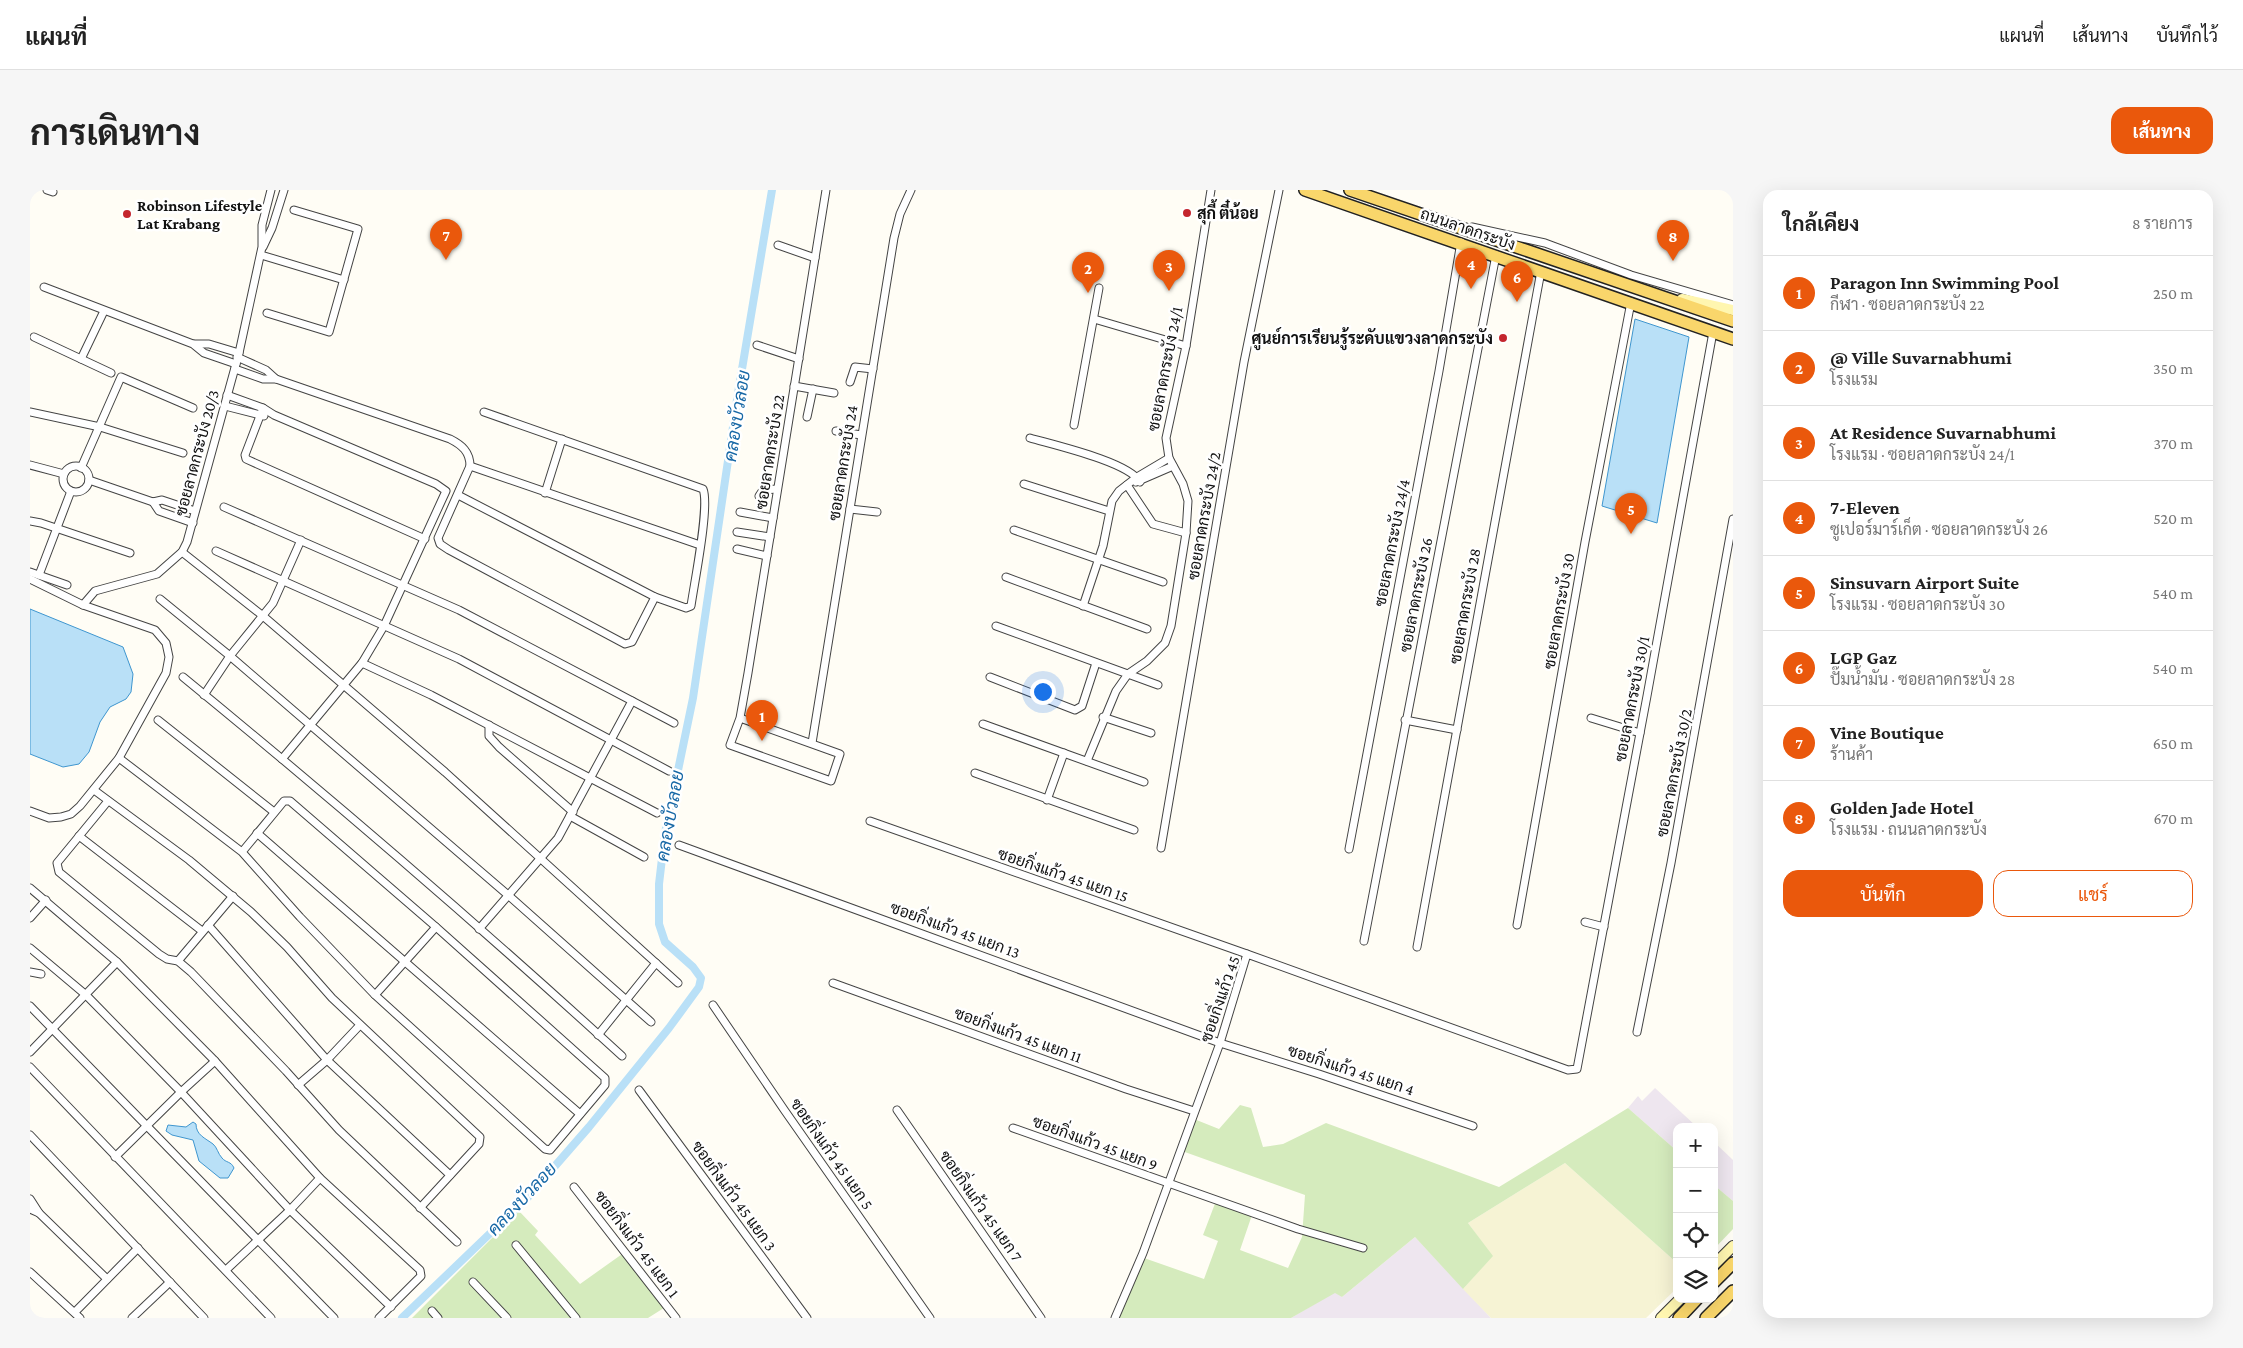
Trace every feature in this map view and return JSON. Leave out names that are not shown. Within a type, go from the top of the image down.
[{"type":"main road","name":"ถนนลาดกระบัง","points":[[1305,190],[1460,242],[1733,338]]},
{"type":"main road","name":"ถนนลาดกระบัง","points":[[1350,190],[1659,294],[1733,321]]},
{"type":"main road","points":[[1403,224],[1407,210]]},
{"type":"main road","points":[[1659,294],[1733,310]]},
{"type":"main road","points":[[1718,1261],[1733,1246]]},
{"type":"main road","points":[[1718,1278],[1733,1263]]},
{"type":"main road","points":[[1706,1318],[1733,1291]]},
{"type":"main road","points":[[1661,1318],[1676,1303]]},
{"type":"main road","points":[[1678,1318],[1693,1303]]},
{"type":"street","name":"ซอยลาดกระบัง 20/3","points":[[83,606],[95,591],[157,574],[182,552],[193,523],[236,361],[261,255],[262,225],[271,190]]},
{"type":"street","name":"ซอยลาดกระบัง 20/3","points":[[262,247],[272,228],[284,190]]},
{"type":"street","name":"ซอยลาดกระบัง 22","points":[[812,743],[840,754],[830,781],[730,744],[740,718],[826,190]]},
{"type":"street","name":"ซอยลาดกระบัง 24","points":[[812,743],[896,231],[900,214],[911,190]]},
{"type":"street","name":"ซอยลาดกระบัง 24/1","points":[[1087,761],[1116,691],[1128,674],[1147,661],[1164,643],[1171,626],[1186,533],[1187,493],[1169,458],[1165,445],[1167,425],[1186,346],[1211,190]]},
{"type":"street","name":"ซอยลาดกระบัง 24/2","points":[[1161,848],[1243,372],[1279,190]]},
{"type":"street","points":[[267,313],[329,332],[358,229],[294,210]]},
{"type":"street","points":[[1440,221],[1545,243],[1631,275],[1733,305]]},
{"type":"street","name":"ซอยลาดกระบัง 24/4","points":[[1349,849],[1437,381],[1460,242]]},
{"type":"street","points":[[778,245],[815,258]]},
{"type":"street","points":[[261,255],[344,280]]},
{"type":"street","name":"ซอยลาดกระบัง 26","points":[[1364,941],[1496,255]]},
{"type":"street","name":"ซอยลาดกระบัง 28","points":[[1417,947],[1541,271]]},
{"type":"street","points":[[44,287],[193,344],[204,352],[266,370],[276,378],[450,439],[468,454],[470,466],[438,538],[440,544],[625,644],[632,642],[655,597]]},
{"type":"street","points":[[1074,425],[1099,288]]},
{"type":"street","name":"ซอยลาดกระบัง 30","points":[[1517,925],[1587,532],[1631,302]]},
{"type":"street","points":[[81,359],[104,311]]},
{"type":"street","points":[[1094,319],[1186,346]]},
{"type":"street","name":"ซอยลาดกระบัง 30/1","points":[[1574,1070],[1578,1067],[1713,332]]},
{"type":"street","points":[[34,337],[111,373]]},
{"type":"street","points":[[193,344],[209,344],[263,379],[276,378]]},
{"type":"street","points":[[757,345],[798,359]]},
{"type":"street","points":[[850,382],[855,367],[873,369]]},
{"type":"street","points":[[81,468],[121,377],[193,408]]},
{"type":"street","points":[[794,386],[834,393]]},
{"type":"street","points":[[807,417],[813,389]]},
{"type":"street","points":[[227,396],[262,408],[274,415],[443,488],[446,494],[384,626],[362,663],[282,759]]},
{"type":"street","points":[[224,406],[260,417],[274,415]]},
{"type":"street","points":[[262,408],[245,455],[246,459],[425,539]]},
{"type":"street","points":[[30,412],[100,427],[182,453]]},
{"type":"street","points":[[458,495],[655,597],[686,608],[690,607],[700,545],[705,498],[703,489],[484,412]]},
{"type":"street","points":[[836,431],[861,436]]},
{"type":"street","points":[[1030,438],[1122,467],[1138,480]]},
{"type":"street","points":[[545,493],[562,439]]},
{"type":"street","points":[[1138,480],[1169,458]]},
{"type":"street","points":[[30,465],[64,474]]},
{"type":"street","points":[[470,466],[700,545]]},
{"type":"street","points":[[1083,606],[1107,533],[1109,511],[1115,496],[1129,484],[1173,466]]},
{"type":"street","points":[[69,468],[81,468],[87,473],[89,480],[85,489],[81,492],[71,491],[64,484],[64,474],[69,468]]},
{"type":"street","points":[[89,480],[153,502],[162,500],[195,512]]},
{"type":"street","points":[[1024,484],[1109,511]]},
{"type":"street","points":[[1129,484],[1153,524],[1186,533]]},
{"type":"street","points":[[759,496],[763,490],[778,489]]},
{"type":"street","points":[[39,575],[71,491]]},
{"type":"street","points":[[153,502],[159,511],[193,523]]},
{"type":"street","points":[[224,506],[459,610],[674,723]]},
{"type":"street","points":[[850,509],[877,512]]},
{"type":"street","points":[[740,512],[773,518]]},
{"type":"street","name":"ซอยลาดกระบัง 30/2","points":[[1637,1032],[1673,853],[1733,519]]},
{"type":"street","points":[[30,521],[57,528],[130,553]]},
{"type":"street","points":[[1014,530],[1163,582]]},
{"type":"street","points":[[737,532],[770,538]]},
{"type":"street","points":[[204,695],[230,656],[273,603],[301,540]]},
{"type":"street","points":[[737,549],[767,556]]},
{"type":"street","points":[[216,551],[459,659],[669,771]]},
{"type":"street","points":[[182,552],[263,616],[344,685],[541,858],[678,983]]},
{"type":"street","points":[[30,572],[66,585]]},
{"type":"street","points":[[1006,577],[1147,629]]},
{"type":"street","points":[[30,579],[83,606],[155,630],[161,636],[168,650],[169,662],[166,672],[119,758],[94,790],[71,814],[50,818],[30,811]]},
{"type":"street","points":[[160,599],[230,656],[508,895],[651,1022]]},
{"type":"street","points":[[996,626],[1158,685]]},
{"type":"street","points":[[362,663],[413,686],[657,813]]},
{"type":"street","points":[[990,677],[1075,710],[1082,706],[1096,663]]},
{"type":"street","points":[[182,678],[282,759],[479,929],[622,1056]]},
{"type":"street","points":[[479,929],[558,838],[632,701]]},
{"type":"street","points":[[740,718],[812,743]]},
{"type":"street","points":[[1104,718],[1150,733]]},
{"type":"street","points":[[1591,718],[1640,733]]},
{"type":"street","points":[[158,720],[274,812]]},
{"type":"street","points":[[1405,720],[1457,730]]},
{"type":"street","points":[[983,724],[1144,782]]},
{"type":"street","points":[[489,725],[489,736],[499,747],[572,814],[644,857]]},
{"type":"street","points":[[1047,800],[1064,753]]},
{"type":"street","points":[[119,758],[242,852],[300,917],[375,995],[545,1149],[550,1150],[605,1085],[605,1078],[436,927],[290,801],[284,801],[242,852]]},
{"type":"street","points":[[975,772],[1047,800],[1134,830]]},
{"type":"street","points":[[94,790],[233,896],[270,929],[332,998],[480,1137],[480,1144],[420,1208]]},
{"type":"street","points":[[108,801],[58,863],[59,872],[159,954],[166,959],[178,961],[191,972],[339,1130],[458,1242]]},
{"type":"street","name":"ซอยกิ่งแก้ว 45 แยก 15","points":[[870,821],[1247,954]]},
{"type":"street","points":[[258,833],[406,960],[580,1114]]},
{"type":"street","points":[[79,836],[202,931]]},
{"type":"street","name":"ซอยกิ่งแก้ว 45 แยก 13","points":[[679,844],[1220,1043]]},
{"type":"street","points":[[30,888],[117,962],[215,1061],[320,1178],[422,1273],[379,1318]]},
{"type":"street","points":[[178,961],[233,896]]},
{"type":"street","points":[[30,918],[46,900]]},
{"type":"street","points":[[1585,922],[1604,928]]},
{"type":"street","points":[[208,925],[327,1060],[450,1175]]},
{"type":"street","points":[[375,995],[436,927]]},
{"type":"street","points":[[30,948],[86,994],[181,1092],[290,1210],[391,1306]]},
{"type":"street","name":"ซอยกิ่งแก้ว 45","points":[[1115,1318],[1142,1253],[1220,1043],[1247,954],[1568,1070],[1574,1070]]},
{"type":"street","points":[[30,1052],[117,962]]},
{"type":"street","points":[[598,1034],[656,964]]},
{"type":"street","points":[[30,972],[41,974]]},
{"type":"street","name":"ซอยกิ่งแก้ว 45 แยก 11","points":[[833,983],[1116,1085],[1194,1111]]},
{"type":"street","name":"ซอยกิ่งแก้ว 45 แยก 5","points":[[713,1005],[930,1318]]},
{"type":"street","points":[[30,1006],[334,1318]]},
{"type":"street","points":[[298,1085],[327,1060],[360,1025]]},
{"type":"street","name":"ซอยกิ่งแก้ว 45 แยก 4","points":[[1220,1043],[1473,1126]]},
{"type":"street","points":[[115,1157],[215,1061]]},
{"type":"street","points":[[30,1067],[271,1318]]},
{"type":"street","name":"ซอยกิ่งแก้ว 45 แยก 3","points":[[639,1090],[807,1318]]},
{"type":"street","name":"ซอยกิ่งแก้ว 45 แยก 7","points":[[897,1110],[1041,1318]]},
{"type":"street","name":"ซอยกิ่งแก้ว 45 แยก 9","points":[[1013,1128],[1298,1229],[1363,1248]]},
{"type":"street","points":[[30,1135],[204,1318]]},
{"type":"street","points":[[226,1270],[290,1210],[320,1178]]},
{"type":"street","name":"ซอยกิ่งแก้ว 45 แยก 1","points":[[574,1187],[676,1318]]},
{"type":"street","points":[[30,1199],[39,1213],[107,1280]]},
{"type":"street","points":[[30,1209],[39,1213]]},
{"type":"street","points":[[516,1245],[576,1318]]},
{"type":"street","points":[[30,1272],[77,1315],[138,1248]]},
{"type":"street","points":[[132,1318],[170,1282]]},
{"type":"street","points":[[473,1282],[507,1318]]},
{"type":"street","points":[[432,1310],[438,1318]]},
{"type":"shaded area","points":[[1655,1088],[1693,1123],[1673,1123],[1673,1147],[1628,1108],[1638,1096],[1642,1101]]},
{"type":"shaded area","points":[[1718,1146],[1733,1160],[1733,1201],[1718,1188]]},
{"type":"shaded area","points":[[1565,1163],[1673,1259],[1673,1292],[1646,1318],[1491,1318],[1463,1289],[1492,1256],[1468,1223]]},
{"type":"shaded area","points":[[1415,1237],[1491,1318],[1291,1318],[1335,1292],[1342,1297]]},
{"type":"green space","points":[[1240,1105],[1251,1108],[1263,1147],[1283,1144],[1326,1123],[1499,1187],[1628,1108],[1673,1147],[1673,1259],[1565,1163],[1468,1223],[1493,1256],[1463,1289],[1415,1237],[1342,1297],[1335,1293],[1291,1318],[1118,1318],[1144,1258],[1204,1279],[1218,1241],[1203,1235],[1216,1201],[1252,1215],[1240,1250],[1288,1268],[1302,1237],[1305,1195],[1182,1151],[1194,1119],[1219,1129]]},
{"type":"green space","points":[[1718,1188],[1733,1201],[1733,1229],[1718,1245]]},
{"type":"green space","points":[[519,1211],[538,1231],[535,1235],[580,1284],[625,1252],[667,1306],[648,1318],[412,1318]]},
{"type":"water","points":[[1635,319],[1689,337],[1657,523],[1602,506]]},
{"type":"water","points":[[30,609],[123,647],[133,674],[131,692],[126,699],[110,707],[100,722],[89,752],[79,764],[63,767],[30,754]]},
{"type":"water","points":[[193,1122],[196,1124],[199,1134],[214,1145],[219,1155],[233,1166],[234,1168],[228,1178],[220,1178],[199,1161],[193,1140],[172,1135],[166,1131],[168,1125],[186,1127]]},
{"type":"waterway","name":"คลองบัวลอย","points":[[402,1318],[528,1197],[589,1127],[669,1028],[699,987],[701,978],[693,967],[665,942],[659,924],[659,884],[665,833],[693,698],[738,393],[772,190]]},
{"type":"place","name":"สุกี้ ตี๋น้อย","points":[[1187,213]]},
{"type":"place","name":"Robinson Lifestyle Lat Krabang","points":[[127,214]]},
{"type":"place","name":"Vine Boutique","points":[[446,260]]},
{"type":"place","name":"Golden Jade Hotel","points":[[1673,261]]},
{"type":"place","name":"7-Eleven","points":[[1471,289]]},
{"type":"place","name":"At Residence Suvarnabhumi","points":[[1169,291]]},
{"type":"place","name":"@ Ville Suvarnabhumi","points":[[1088,293]]},
{"type":"place","name":"LGP Gaz","points":[[1517,302]]},
{"type":"place","name":"ศูนย์การเรียนรู้ระดับแขวงลาดกระบัง","points":[[1503,338]]},
{"type":"place","name":"Sinsuvarn Airport Suite","points":[[1631,534]]},
{"type":"place","name":"Paragon Inn Swimming Pool","points":[[762,741]]}]
